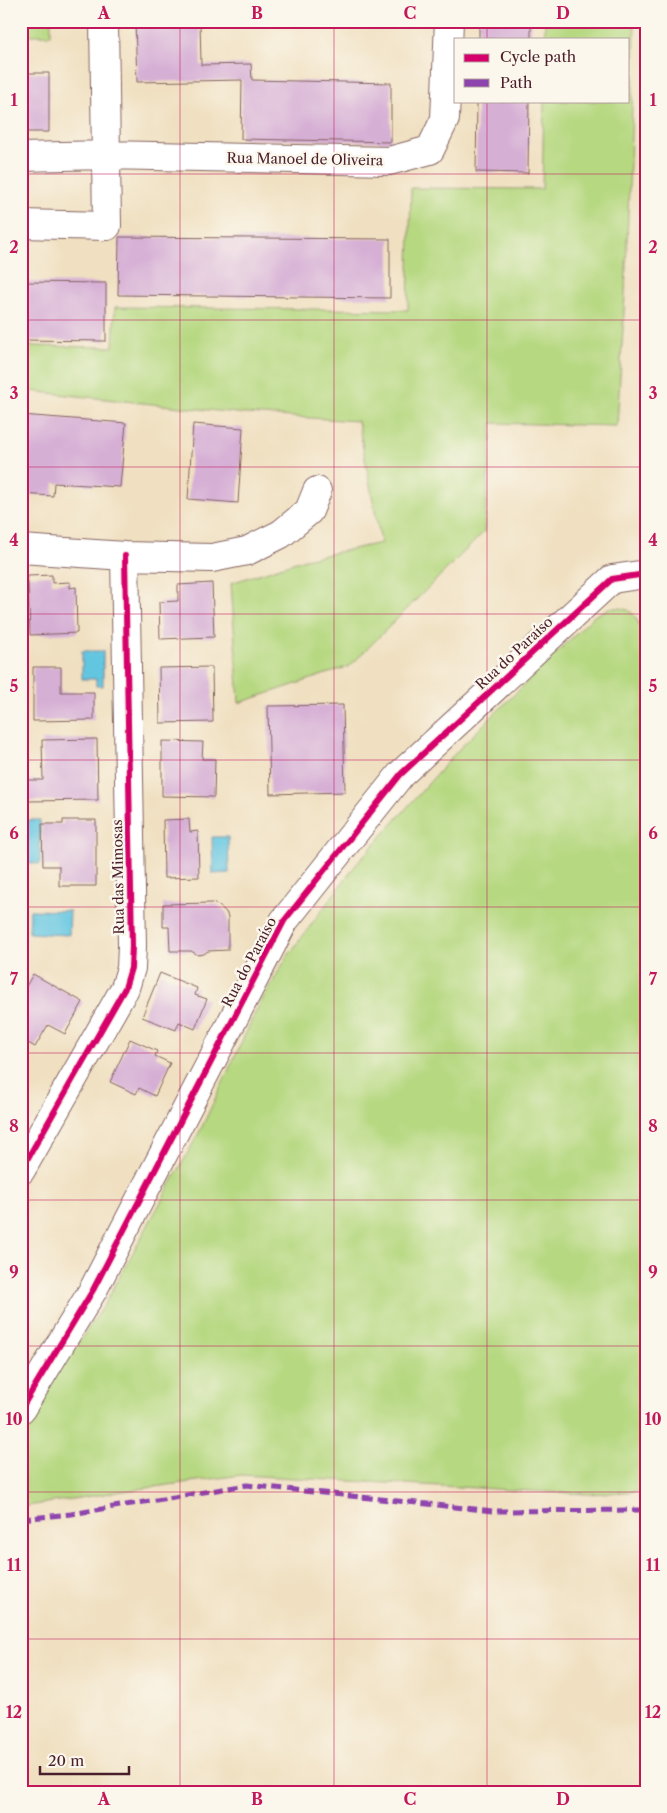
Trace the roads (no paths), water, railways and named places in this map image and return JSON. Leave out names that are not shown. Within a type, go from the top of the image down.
[{"type":"street","points":[[21,224],[107,226],[104,21]]},
{"type":"street","name":"Rua Manoel de Oliveira","points":[[21,157],[105,155],[389,161],[430,150],[445,119],[449,21]]},
{"type":"street","points":[[21,549],[125,556],[212,558],[247,551],[281,534],[309,511],[317,491]]},
{"type":"street","name":"Rua das Mimosas","points":[[21,1170],[125,988],[131,968],[125,556]]},
{"type":"street","name":"Rua do Paraíso","points":[[21,1408],[93,1290],[284,921],[401,774],[612,579],[646,574]]},
{"type":"water","points":[[82,651],[103,651],[103,686],[96,686],[96,679],[82,679]]},
{"type":"water","points":[[26,820],[40,820],[40,864],[26,863]]},
{"type":"water","points":[[212,837],[228,837],[229,873],[213,874]]},
{"type":"water","points":[[30,910],[70,911],[69,935],[29,933]]}]
